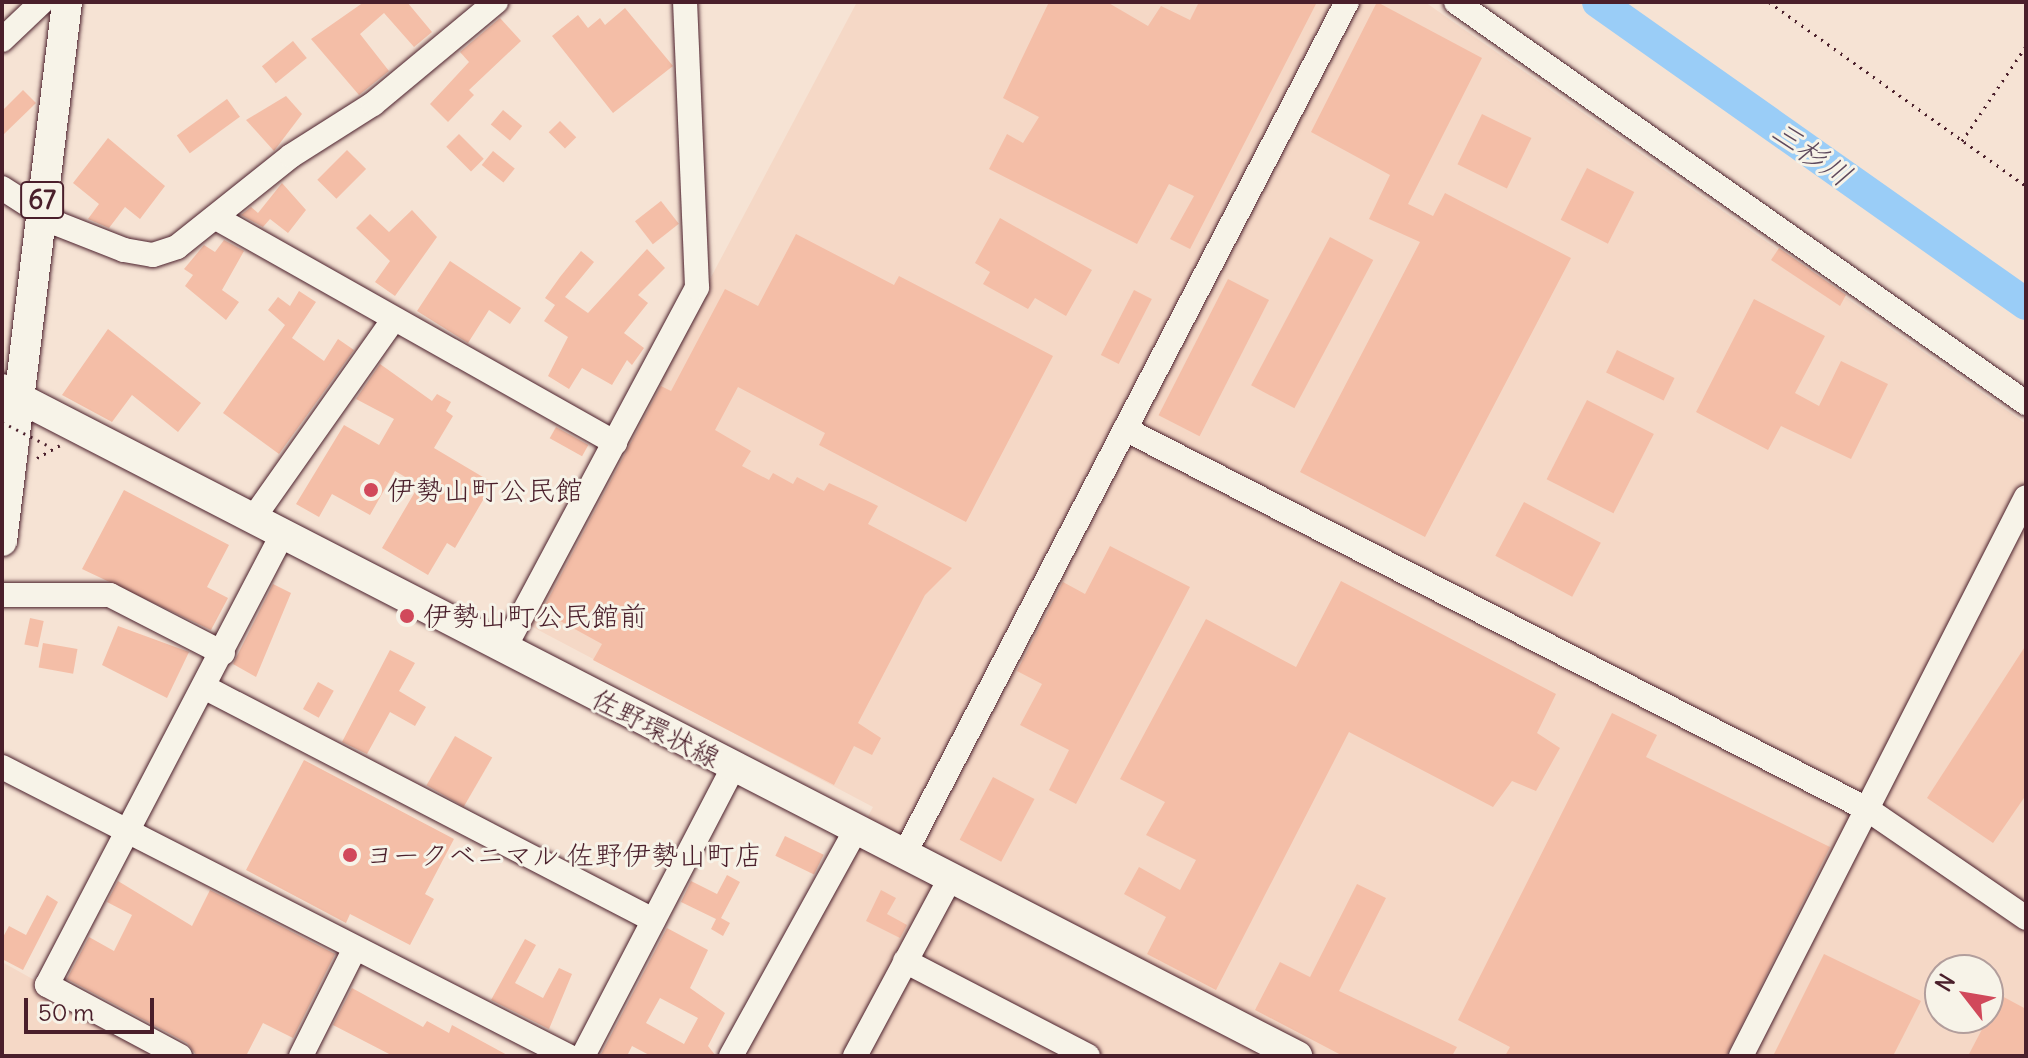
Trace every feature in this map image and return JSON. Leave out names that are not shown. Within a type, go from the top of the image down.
[{"type":"main road","name":"67","points":[[2,541],[7,403],[41,207],[67,2]]},
{"type":"main road","name":"佐野環状線","points":[[7,403],[282,535],[1297,1056]]},
{"type":"street","points":[[2,40],[42,2]]},
{"type":"street","points":[[2,188],[41,207],[58,224],[153,255],[218,219],[496,2]]},
{"type":"street","points":[[504,649],[697,287],[685,2]]},
{"type":"street","points":[[904,855],[1347,2]]},
{"type":"street","points":[[1456,2],[2026,403]]},
{"type":"street","points":[[218,219],[393,320],[503,374],[615,443]]},
{"type":"street","points":[[252,520],[393,320]]},
{"type":"street","points":[[1125,429],[1867,809],[2026,918]]},
{"type":"street","points":[[1741,1056],[2026,497]]},
{"type":"street","points":[[180,1056],[47,985],[206,688],[282,535]]},
{"type":"street","points":[[2,595],[110,595],[223,653]]},
{"type":"street","points":[[206,688],[653,920]]},
{"type":"street","points":[[2,767],[354,950],[568,1056]]},
{"type":"street","points":[[583,1056],[733,768]]},
{"type":"street","points":[[731,1056],[855,831]]},
{"type":"street","points":[[855,1056],[950,879]]},
{"type":"street","points":[[301,1056],[354,950]]},
{"type":"street","points":[[905,961],[1088,1056]]},
{"type":"path","points":[[1769,2],[2026,186]]},
{"type":"path","points":[[1962,141],[2026,46]]},
{"type":"path","points":[[7,403],[49,446]]},
{"type":"shaded area","points":[[857,2],[1425,2],[2026,424],[2026,1056],[738,1056],[873,807],[527,624]]},
{"type":"shaded area","points":[[2,962],[171,1056],[2,1056]]},
{"type":"building","points":[[364,2],[407,2],[432,32],[414,47],[384,13],[360,34],[389,71],[359,95],[311,39]]},
{"type":"building","points":[[1049,2],[1107,2],[1148,26],[1161,6],[1190,20],[1199,2],[1317,2],[1190,249],[1170,239],[1194,196],[1169,184],[1137,244],[989,169],[1007,134],[1023,143],[1039,117],[1003,98]]},
{"type":"building","points":[[1377,2],[1482,58],[1408,204],[1433,216],[1445,193],[1571,258],[1425,537],[1300,472],[1420,242],[1369,219],[1390,175],[1311,132]]},
{"type":"building","points":[[625,8],[673,66],[613,113],[552,36],[578,15],[588,28],[600,18],[605,25]]},
{"type":"building","points":[[500,18],[521,41],[469,90],[474,95],[448,122],[430,104],[469,62],[460,52]]},
{"type":"building","points":[[293,41],[307,58],[276,83],[262,66]]},
{"type":"building","points":[[23,90],[36,103],[2,136],[2,111]]},
{"type":"building","points":[[286,96],[302,114],[274,151],[246,120]]},
{"type":"building","points":[[227,99],[240,117],[190,153],[177,135]]},
{"type":"building","points":[[503,110],[522,126],[510,141],[491,125]]},
{"type":"building","points":[[1482,114],[1531,138],[1507,188],[1457,164]]},
{"type":"building","points":[[560,121],[576,137],[565,149],[549,132]]},
{"type":"building","points":[[459,134],[484,159],[471,171],[446,147]]},
{"type":"building","points":[[108,138],[165,186],[140,219],[125,207],[109,228],[88,219],[99,204],[73,183]]},
{"type":"building","points":[[347,150],[366,169],[336,199],[317,180]]},
{"type":"building","points":[[493,151],[515,169],[503,183],[482,165]]},
{"type":"building","points":[[1587,168],[1634,192],[1608,244],[1561,220]]},
{"type":"building","points":[[282,183],[306,210],[288,233],[270,219],[263,227],[241,215],[251,207],[258,213]]},
{"type":"building","points":[[661,201],[679,224],[653,244],[635,221]]},
{"type":"building","points":[[412,210],[437,237],[395,296],[375,282],[390,261],[356,228],[370,214],[389,232]]},
{"type":"building","points":[[1000,218],[1092,270],[1066,316],[1035,298],[1028,309],[983,284],[990,272],[975,263]]},
{"type":"building","points":[[796,234],[894,285],[899,276],[1053,356],[966,522],[819,445],[825,433],[738,387],[715,430],[751,451],[742,466],[769,480],[773,473],[793,484],[797,477],[824,491],[829,483],[870,502],[878,506],[868,524],[952,568],[925,595],[858,723],[881,738],[872,755],[854,746],[834,785],[593,660],[602,644],[542,611],[661,386],[671,391],[725,289],[758,306]]},
{"type":"building","points":[[1330,237],[1373,260],[1294,408],[1251,385]]},
{"type":"building","points":[[224,240],[244,251],[222,290],[239,302],[226,320],[185,286],[193,275],[184,269],[204,245],[215,252]]},
{"type":"building","points":[[1779,248],[1846,295],[1840,306],[1771,260]]},
{"type":"building","points":[[647,249],[665,268],[638,295],[648,303],[624,333],[644,348],[632,365],[627,360],[612,385],[582,368],[569,389],[548,376],[568,337],[544,321],[555,305],[545,298],[560,277],[581,251],[594,262],[565,297],[588,313]]},
{"type":"building","points":[[450,261],[521,308],[510,324],[489,310],[468,343],[417,311]]},
{"type":"building","points":[[1228,279],[1269,300],[1200,436],[1159,415]]},
{"type":"building","points":[[1134,290],[1152,299],[1119,364],[1101,355]]},
{"type":"building","points":[[299,291],[316,302],[292,338],[324,361],[338,339],[354,350],[279,454],[223,413],[285,325],[268,310],[278,297],[290,306]]},
{"type":"building","points":[[1754,299],[1825,336],[1795,393],[1819,406],[1841,361],[1888,384],[1851,459],[1781,426],[1768,450],[1696,412]]},
{"type":"building","points":[[108,329],[201,403],[178,432],[132,395],[112,422],[62,395]]},
{"type":"building","points":[[1617,350],[1675,378],[1664,401],[1606,372]]},
{"type":"building","points":[[380,364],[432,401],[437,394],[451,402],[446,411],[453,416],[434,448],[493,483],[455,548],[447,543],[428,575],[382,548],[419,485],[395,471],[370,515],[332,494],[319,517],[296,504],[344,425],[379,445],[394,419],[356,399]]},
{"type":"building","points":[[1587,400],[1654,434],[1613,513],[1547,479]]},
{"type":"building","points":[[556,427],[588,445],[582,456],[550,438]]},
{"type":"building","points":[[124,490],[229,545],[207,587],[228,598],[211,630],[82,569]]},
{"type":"building","points":[[1524,502],[1601,543],[1572,597],[1495,556]]},
{"type":"building","points":[[1110,546],[1190,587],[1076,804],[1049,790],[1069,750],[1020,725],[1042,684],[1017,671],[1063,582],[1085,594]]},
{"type":"building","points":[[1341,581],[1556,694],[1537,733],[1560,748],[1536,791],[1512,781],[1493,807],[1349,732],[1216,990],[1147,954],[1166,917],[1124,894],[1139,867],[1180,890],[1196,860],[1146,835],[1165,802],[1120,779],[1206,619],[1296,667]]},
{"type":"building","points":[[273,584],[291,593],[256,677],[233,664]]},
{"type":"building","points":[[30,618],[44,621],[38,647],[24,644]]},
{"type":"building","points":[[118,626],[189,652],[167,698],[102,665]]},
{"type":"building","points":[[43,643],[77,649],[73,674],[39,668]]},
{"type":"building","points":[[2026,645],[2026,795],[1993,843],[1927,798]]},
{"type":"building","points":[[390,650],[415,663],[399,691],[426,707],[415,726],[390,712],[367,754],[342,742]]},
{"type":"building","points":[[318,682],[334,691],[319,718],[303,709]]},
{"type":"building","points":[[1612,713],[1657,735],[1646,757],[1830,847],[1726,1056],[1505,1056],[1510,1047],[1458,1020]]},
{"type":"building","points":[[455,736],[492,758],[464,807],[426,785]]},
{"type":"building","name":"ヨークベニマル 佐野伊勢山町店","points":[[304,760],[454,839],[425,894],[434,899],[410,945],[350,914],[346,923],[246,870]]},
{"type":"building","points":[[993,777],[1034,799],[1001,862],[960,840]]},
{"type":"building","points":[[785,836],[824,855],[814,875],[775,856]]},
{"type":"building","points":[[727,875],[740,882],[721,918],[730,923],[723,936],[711,929],[716,919],[681,902],[691,881],[717,894]]},
{"type":"building","points":[[118,881],[192,926],[210,890],[335,954],[293,1038],[263,1023],[246,1056],[197,1056],[187,1043],[67,979],[89,937],[114,951],[132,915],[107,902]]},
{"type":"building","points":[[1357,884],[1386,898],[1339,991],[1457,1047],[1452,1056],[1343,1056],[1255,1010],[1280,962],[1310,977]]},
{"type":"building","points":[[881,890],[896,898],[887,914],[907,925],[900,938],[866,921]]},
{"type":"building","points":[[47,895],[58,902],[23,970],[2,959],[2,939],[9,926],[26,935]]},
{"type":"building","points":[[667,928],[708,950],[690,988],[725,1013],[708,1046],[716,1056],[651,1056],[632,1046],[627,1056],[600,1056]],"holes":[[[660,998],[698,1018],[684,1044],[646,1023]]]},
{"type":"building","points":[[525,939],[536,945],[515,983],[543,998],[559,968],[572,974],[549,1029],[491,1000]]},
{"type":"building","points":[[1824,954],[1921,1001],[1893,1056],[1773,1056]]},
{"type":"building","points":[[352,988],[423,1027],[427,1021],[449,1033],[452,1025],[509,1056],[393,1056],[333,1025]]},
{"type":"building","points":[[2004,997],[2026,1009],[2026,1056],[1968,1056],[1980,1034],[2004,1034]]},
{"type":"waterway","name":"三杉川","points":[[1598,2],[2026,304]]},
{"type":"place","name":"伊勢山町公民館","points":[[371,490]]},
{"type":"place","name":"伊勢山町公民館前","points":[[407,616]]},
{"type":"place","name":"ヨークベニマル 佐野伊勢山町店","points":[[350,855]]}]
